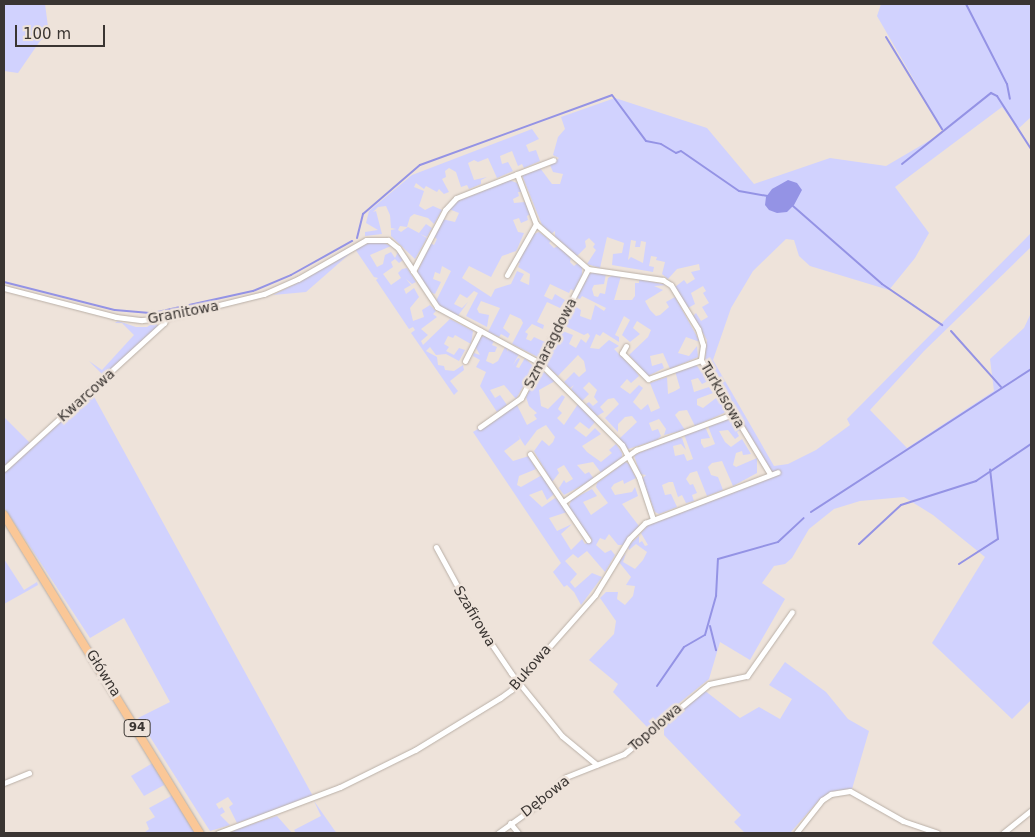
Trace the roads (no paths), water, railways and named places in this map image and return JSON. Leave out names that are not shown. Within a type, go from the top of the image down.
[{"type":"main road","name":"Główna","points":[[4,515],[200,833]]},
{"type":"street","points":[[553,160],[456,198],[445,210],[413,271],[437,307],[540,363],[598,420],[628,456],[646,493],[653,519]]},
{"type":"street","points":[[517,174],[536,224],[588,269]]},
{"type":"street","points":[[507,275],[536,224]]},
{"type":"street","name":"Granitowa","points":[[4,288],[116,317],[142,320],[166,318],[264,294],[298,279],[366,240],[388,240],[398,248],[413,271]]},
{"type":"street","name":"Turkusowa","points":[[588,269],[663,280],[670,284],[698,329],[703,345],[701,360],[770,474]]},
{"type":"street","name":"Szmaragdowa","points":[[480,427],[521,398],[588,269]]},
{"type":"street","name":"Kwarcowa","points":[[4,469],[164,324],[166,318]]},
{"type":"street","points":[[465,361],[480,331]]},
{"type":"street","points":[[626,346],[622,352],[648,380],[701,360]]},
{"type":"street","points":[[563,502],[628,456],[733,414]]},
{"type":"street","points":[[530,454],[588,540]]},
{"type":"street","name":"Bukowa","points":[[218,833],[340,787],[415,750],[511,690],[595,595],[629,539],[653,519],[778,472]]},
{"type":"street","name":"Szafirowa","points":[[436,547],[478,624],[518,681]]},
{"type":"street","name":"Topolowa","points":[[597,764],[624,754],[709,684],[747,676],[792,612]]},
{"type":"street","points":[[518,681],[569,743],[597,764]]},
{"type":"street","points":[[511,690],[522,691],[531,699]]},
{"type":"street","name":"Dębowa","points":[[498,833],[543,800],[566,777],[597,764]]},
{"type":"street","points":[[4,783],[29,773]]},
{"type":"street","points":[[796,833],[822,800],[835,793],[856,793],[883,810],[937,833]]},
{"type":"street","points":[[1003,833],[1031,810]]},
{"type":"street","points":[[510,823],[518,833]]},
{"type":"waterway","points":[[966,4],[1007,84],[1010,99]]},
{"type":"waterway","points":[[886,37],[942,129]]},
{"type":"waterway","points":[[902,164],[991,93],[997,96],[1031,149]]},
{"type":"waterway","points":[[357,238],[363,214],[420,165],[612,95],[646,141],[661,144],[676,153],[681,151],[739,191],[768,196]]},
{"type":"waterway","points":[[793,206],[882,284],[942,325]]},
{"type":"waterway","points":[[4,282],[115,310],[153,313],[253,291],[291,275],[352,241]]},
{"type":"waterway","points":[[951,331],[1001,387]]},
{"type":"waterway","points":[[811,512],[1031,369]]},
{"type":"waterway","points":[[859,544],[901,505],[976,481],[1031,444]]},
{"type":"waterway","points":[[959,564],[998,539],[990,469]]},
{"type":"waterway","points":[[657,686],[684,647],[705,635],[716,596],[718,559],[778,542],[804,518]]},
{"type":"waterway","points":[[710,626],[716,650]]}]
